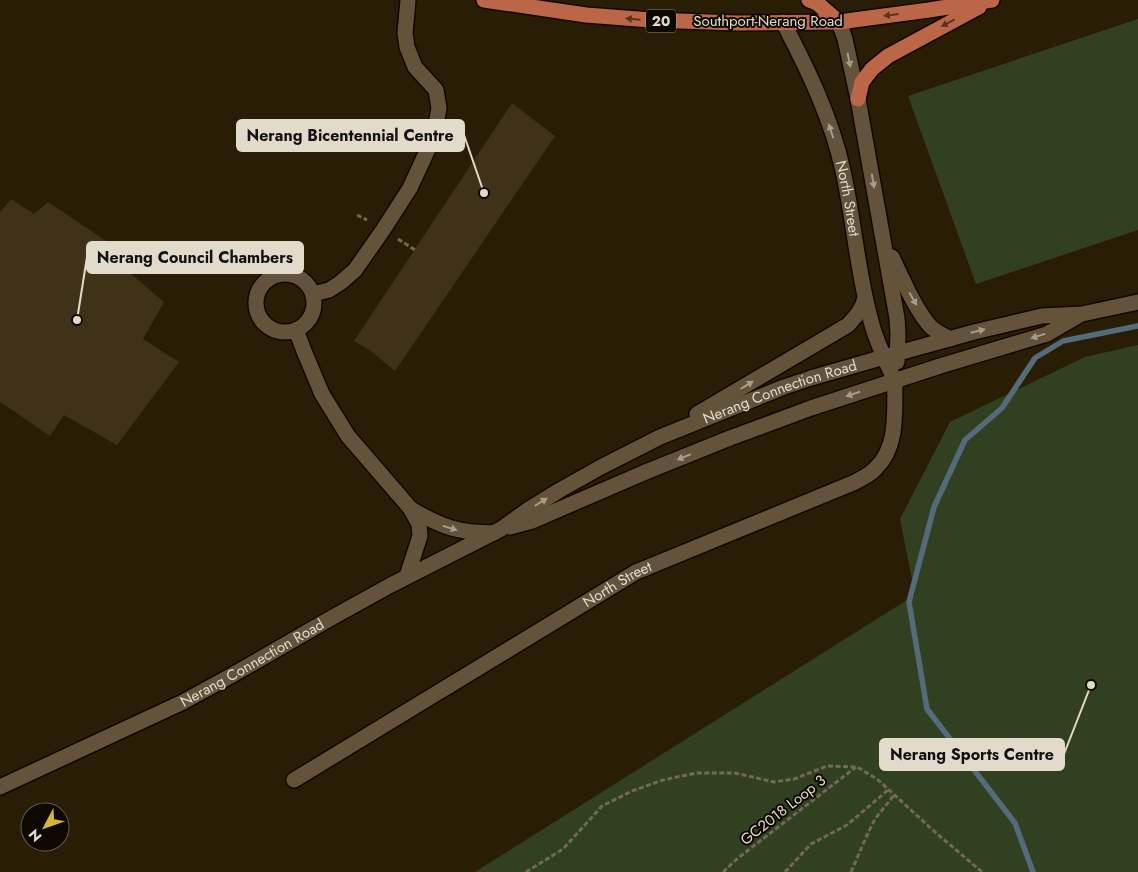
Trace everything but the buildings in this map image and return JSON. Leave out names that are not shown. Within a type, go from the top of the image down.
[{"type":"main road","points":[[314,294],[329,290],[355,270],[410,188],[434,136],[439,108],[436,90],[415,67],[407,47],[405,33],[408,0]]},
{"type":"main road","name":"Southport-Nerang Road","points":[[484,0],[586,15],[651,20],[737,23],[840,22],[992,0]]},
{"type":"main road","points":[[809,0],[817,3],[840,22]]},
{"type":"main road","points":[[858,99],[862,82],[872,69],[888,56],[992,0]]},
{"type":"main road","name":"North Street","points":[[294,780],[636,572],[853,484],[876,468],[885,457],[890,448],[894,425],[895,381],[891,356],[873,330],[865,298],[843,170],[832,135],[803,60],[783,22]]},
{"type":"main road","name":"North Street","points":[[840,22],[858,99],[897,318],[898,333],[891,356]]},
{"type":"main road","points":[[883,240],[908,291],[930,326],[950,339]]},
{"type":"main road","points":[[290,273],[305,280],[314,294],[314,309],[308,322],[296,330],[285,332],[274,330],[258,316],[255,300],[261,284],[274,275],[290,273]]},
{"type":"main road","points":[[660,437],[848,324],[859,314],[865,298]]},
{"type":"main road","name":"Nerang Connection Road","points":[[0,787],[183,702],[407,576],[497,531],[560,490],[660,437],[811,378],[950,339],[1042,316],[1082,314],[1138,302]]},
{"type":"main road","name":"Nerang Connection Road","points":[[497,531],[532,521],[648,471],[811,408],[1047,334],[1082,314]]},
{"type":"main road","points":[[296,330],[322,394],[348,436],[410,508],[419,524],[421,532],[407,576]]},
{"type":"main road","points":[[410,508],[433,522],[453,529],[476,533],[497,531]]},
{"type":"path","points":[[357,215],[366,220]]},
{"type":"path","points":[[395,237],[414,250]]},
{"type":"path","points":[[526,872],[563,849],[602,806],[632,791],[663,780],[697,773],[735,774],[774,782],[794,779],[826,766],[857,767],[877,779],[982,872]]},
{"type":"path","name":"GC2018 Loop 3","points":[[723,872],[738,858],[857,767]]},
{"type":"path","points":[[784,872],[811,844],[847,826],[888,790]]},
{"type":"path","points":[[851,872],[875,819],[894,795]]},
{"type":"green space","points":[[1138,19],[1138,230],[976,284],[908,96]]},
{"type":"green space","points":[[1138,345],[1138,872],[475,872],[915,595],[900,519],[950,422],[1085,357]]},
{"type":"waterway","points":[[1033,872],[1015,823],[927,709],[909,602],[934,507],[965,440],[1002,408],[1035,358],[1063,341],[1138,326]]},
{"type":"place","name":"Nerang Bicentennial Centre","points":[[484,193]]},
{"type":"place","name":"Nerang Council Chambers","points":[[77,320]]},
{"type":"place","name":"Nerang Sports Centre","points":[[1091,685]]}]
